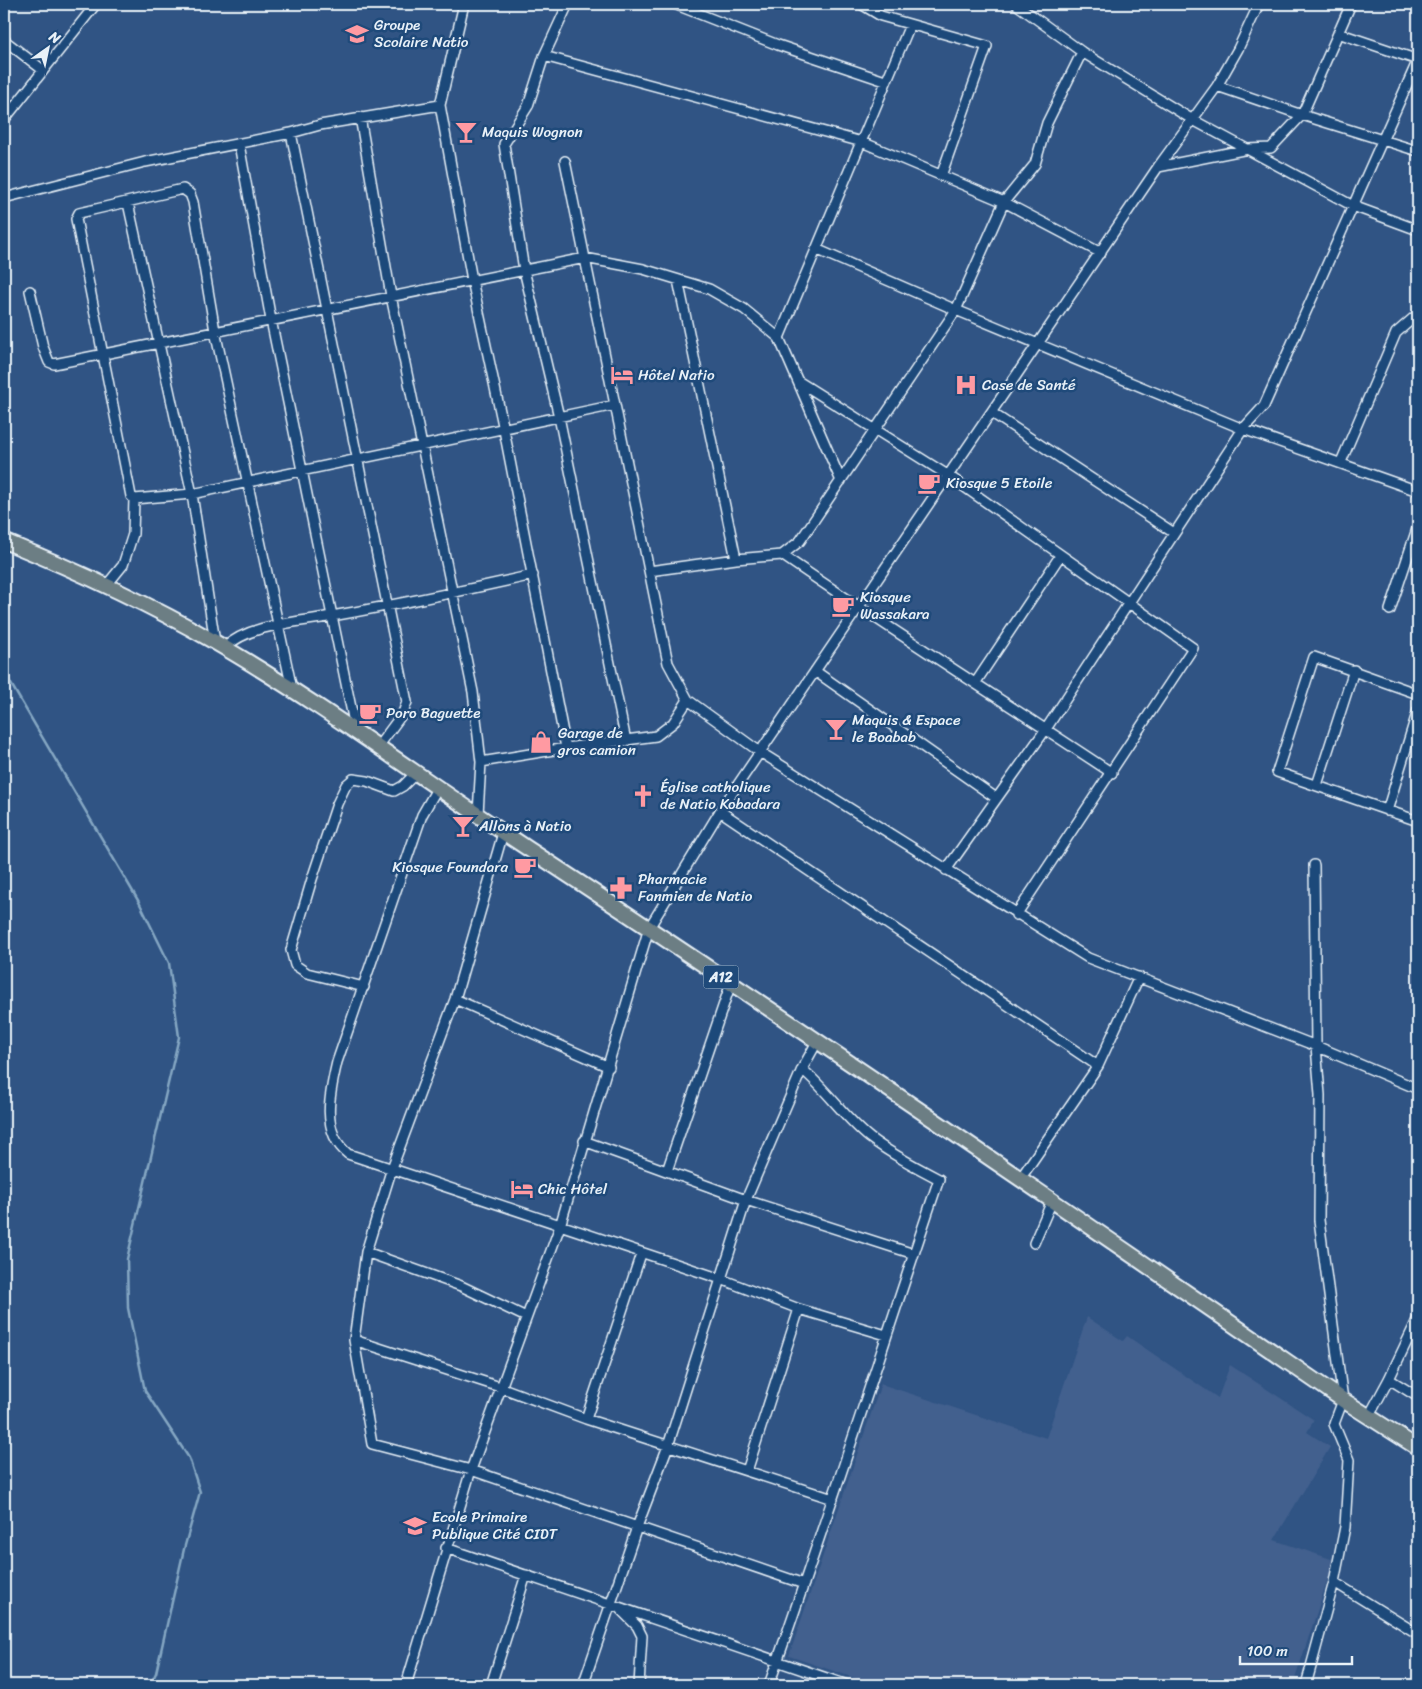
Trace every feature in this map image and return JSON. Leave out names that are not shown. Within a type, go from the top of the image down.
[{"type":"main road","name":"A12","points":[[4,541],[106,586],[219,645],[292,689],[356,734],[731,983],[1343,1400],[1418,1448]]},
{"type":"street","points":[[4,120],[96,4]]},
{"type":"street","points":[[464,4],[440,105],[472,280],[504,430],[566,748]]},
{"type":"street","points":[[568,4],[544,56],[528,106],[504,144],[524,270],[559,417],[626,741]]},
{"type":"street","points":[[674,4],[778,45],[885,81]]},
{"type":"street","points":[[861,4],[881,16],[987,46],[941,176]]},
{"type":"street","points":[[1016,4],[1082,52],[1193,120],[1353,206],[1418,230]]},
{"type":"street","points":[[406,1685],[471,1470],[560,1226],[649,928],[720,811],[1158,167],[1217,86],[1238,49],[1259,4]]},
{"type":"street","points":[[1158,167],[1248,149],[1271,148],[1302,116],[1351,4]]},
{"type":"street","points":[[779,338],[910,25]]},
{"type":"street","points":[[946,870],[1046,729],[1127,602],[1244,429],[1264,406],[1418,60],[1338,33]]},
{"type":"street","points":[[4,40],[43,70]]},
{"type":"street","points":[[649,571],[736,558],[782,555],[800,541],[956,310],[1004,202],[1035,164],[1048,123],[1082,52]]},
{"type":"street","points":[[544,56],[862,142],[1004,202],[1100,253]]},
{"type":"street","points":[[1217,86],[1302,116],[1418,151]]},
{"type":"street","points":[[4,198],[145,162],[239,144],[360,117],[440,105]]},
{"type":"street","points":[[360,117],[392,296],[473,692],[481,762],[478,814]]},
{"type":"street","points":[[291,133],[326,309],[359,459],[407,702],[403,713],[377,748]]},
{"type":"street","points":[[239,144],[271,320],[356,734]]},
{"type":"street","points":[[565,161],[668,663],[688,700],[760,752],[1016,915],[1088,958],[1316,1046],[1418,1089]]},
{"type":"street","points":[[106,586],[123,565],[126,557],[133,534],[134,499],[131,496],[76,219],[79,213],[183,189],[190,194],[215,331],[292,689]]},
{"type":"street","points":[[128,203],[192,494],[219,645],[236,637],[278,625],[453,593],[533,575]]},
{"type":"street","points":[[816,249],[956,310],[1244,429],[1418,490]]},
{"type":"street","points":[[30,291],[43,347],[49,362],[54,364],[584,258],[643,269],[709,289],[744,309],[779,338],[841,481]]},
{"type":"street","points":[[678,280],[736,558]]},
{"type":"street","points":[[1341,462],[1396,333],[1418,314]]},
{"type":"street","points":[[798,381],[949,476],[1193,648],[1112,773],[1016,915]]},
{"type":"street","points":[[134,499],[192,494],[303,469],[504,430],[615,405]]},
{"type":"street","points":[[992,413],[1174,533]]},
{"type":"street","points":[[1390,610],[1418,526]]},
{"type":"street","points":[[782,555],[858,608],[976,682],[1112,773]]},
{"type":"street","points":[[976,682],[1060,556]]},
{"type":"street","points":[[1418,694],[1314,657],[1277,772],[1418,821]]},
{"type":"street","points":[[1317,785],[1354,670]]},
{"type":"street","points":[[815,671],[996,798]]},
{"type":"street","points":[[481,762],[656,736],[673,723],[688,700]]},
{"type":"street","points":[[1387,811],[1418,710]]},
{"type":"street","points":[[364,987],[306,973],[295,965],[291,950],[337,804],[346,785],[353,779],[394,790],[403,786],[416,773]]},
{"type":"street","points":[[438,787],[422,815],[364,987],[336,1062],[328,1100],[330,1122],[338,1146],[348,1154],[641,1254],[721,1279],[799,1309],[886,1335]]},
{"type":"street","points":[[720,811],[1098,1066]]},
{"type":"street","points":[[503,832],[455,999],[392,1168],[366,1252],[354,1340],[372,1444],[471,1470],[804,1584]]},
{"type":"street","points":[[1306,1685],[1334,1582],[1345,1527],[1349,1460],[1334,1424],[1343,1400],[1319,1220],[1320,1095],[1316,1046],[1314,864]]},
{"type":"street","points":[[1020,1179],[1098,1066],[1139,977]]},
{"type":"street","points":[[667,1171],[731,983]]},
{"type":"street","points":[[455,999],[609,1067]]},
{"type":"street","points":[[583,1685],[614,1605],[637,1527],[668,1446],[746,1200],[802,1069],[817,1042]]},
{"type":"street","points":[[769,1685],[939,1179],[907,1162],[870,1138],[815,1080],[802,1069]]},
{"type":"street","points":[[584,1141],[746,1200],[914,1254]]},
{"type":"street","points":[[1034,1243],[1052,1201]]},
{"type":"street","points":[[366,1252],[461,1286],[526,1317]]},
{"type":"street","points":[[586,1419],[641,1254]]},
{"type":"street","points":[[747,1471],[799,1309]]},
{"type":"street","points":[[1369,1416],[1418,1318]]},
{"type":"street","points":[[354,1340],[500,1387],[586,1419],[833,1499]]},
{"type":"street","points":[[1389,1379],[1418,1397]]},
{"type":"street","points":[[446,1548],[847,1685]]},
{"type":"street","points":[[491,1685],[526,1575]]},
{"type":"street","points":[[1334,1582],[1418,1634]]},
{"type":"street","points":[[614,1605],[637,1626],[642,1636],[639,1685]]},
{"type":"shaded area","points":[[1087,1317],[1123,1341],[1127,1336],[1218,1398],[1230,1365],[1314,1420],[1307,1432],[1330,1447],[1274,1540],[1334,1560],[1293,1685],[876,1685],[789,1656],[881,1384],[1046,1438]]},
{"type":"waterway","points":[[4,672],[139,902],[169,963],[179,1037],[127,1259],[128,1308],[145,1391],[189,1458],[200,1492],[184,1549],[156,1673],[150,1685]]},
{"type":"place","name":"Groupe Scolaire Natio","points":[[357,34]]},
{"type":"place","name":"Maquis Wognon","points":[[466,132]]},
{"type":"place","name":"Hôtel Natio","points":[[622,375]]},
{"type":"place","name":"Case de Santé","points":[[966,385]]},
{"type":"place","name":"Kiosque 5 Etoile","points":[[929,483]]},
{"type":"place","name":"Kiosque Wassakara","points":[[843,606]]},
{"type":"place","name":"Poro Baguette","points":[[370,713]]},
{"type":"place","name":"Maquis & Espace le Boabab","points":[[836,729]]},
{"type":"place","name":"Garage de gros camion","points":[[541,742]]},
{"type":"place","name":"Église catholique de Natio Kobadara","points":[[643,796]]},
{"type":"place","name":"Allons à Natio","points":[[463,826]]},
{"type":"place","name":"Kiosque Foundara","points":[[525,867]]},
{"type":"place","name":"Pharmacie Fanmien de Natio","points":[[621,888]]},
{"type":"place","name":"Chic Hôtel","points":[[522,1189]]},
{"type":"place","name":"Ecole Primaire Publique Cité CIDT","points":[[415,1526]]}]
